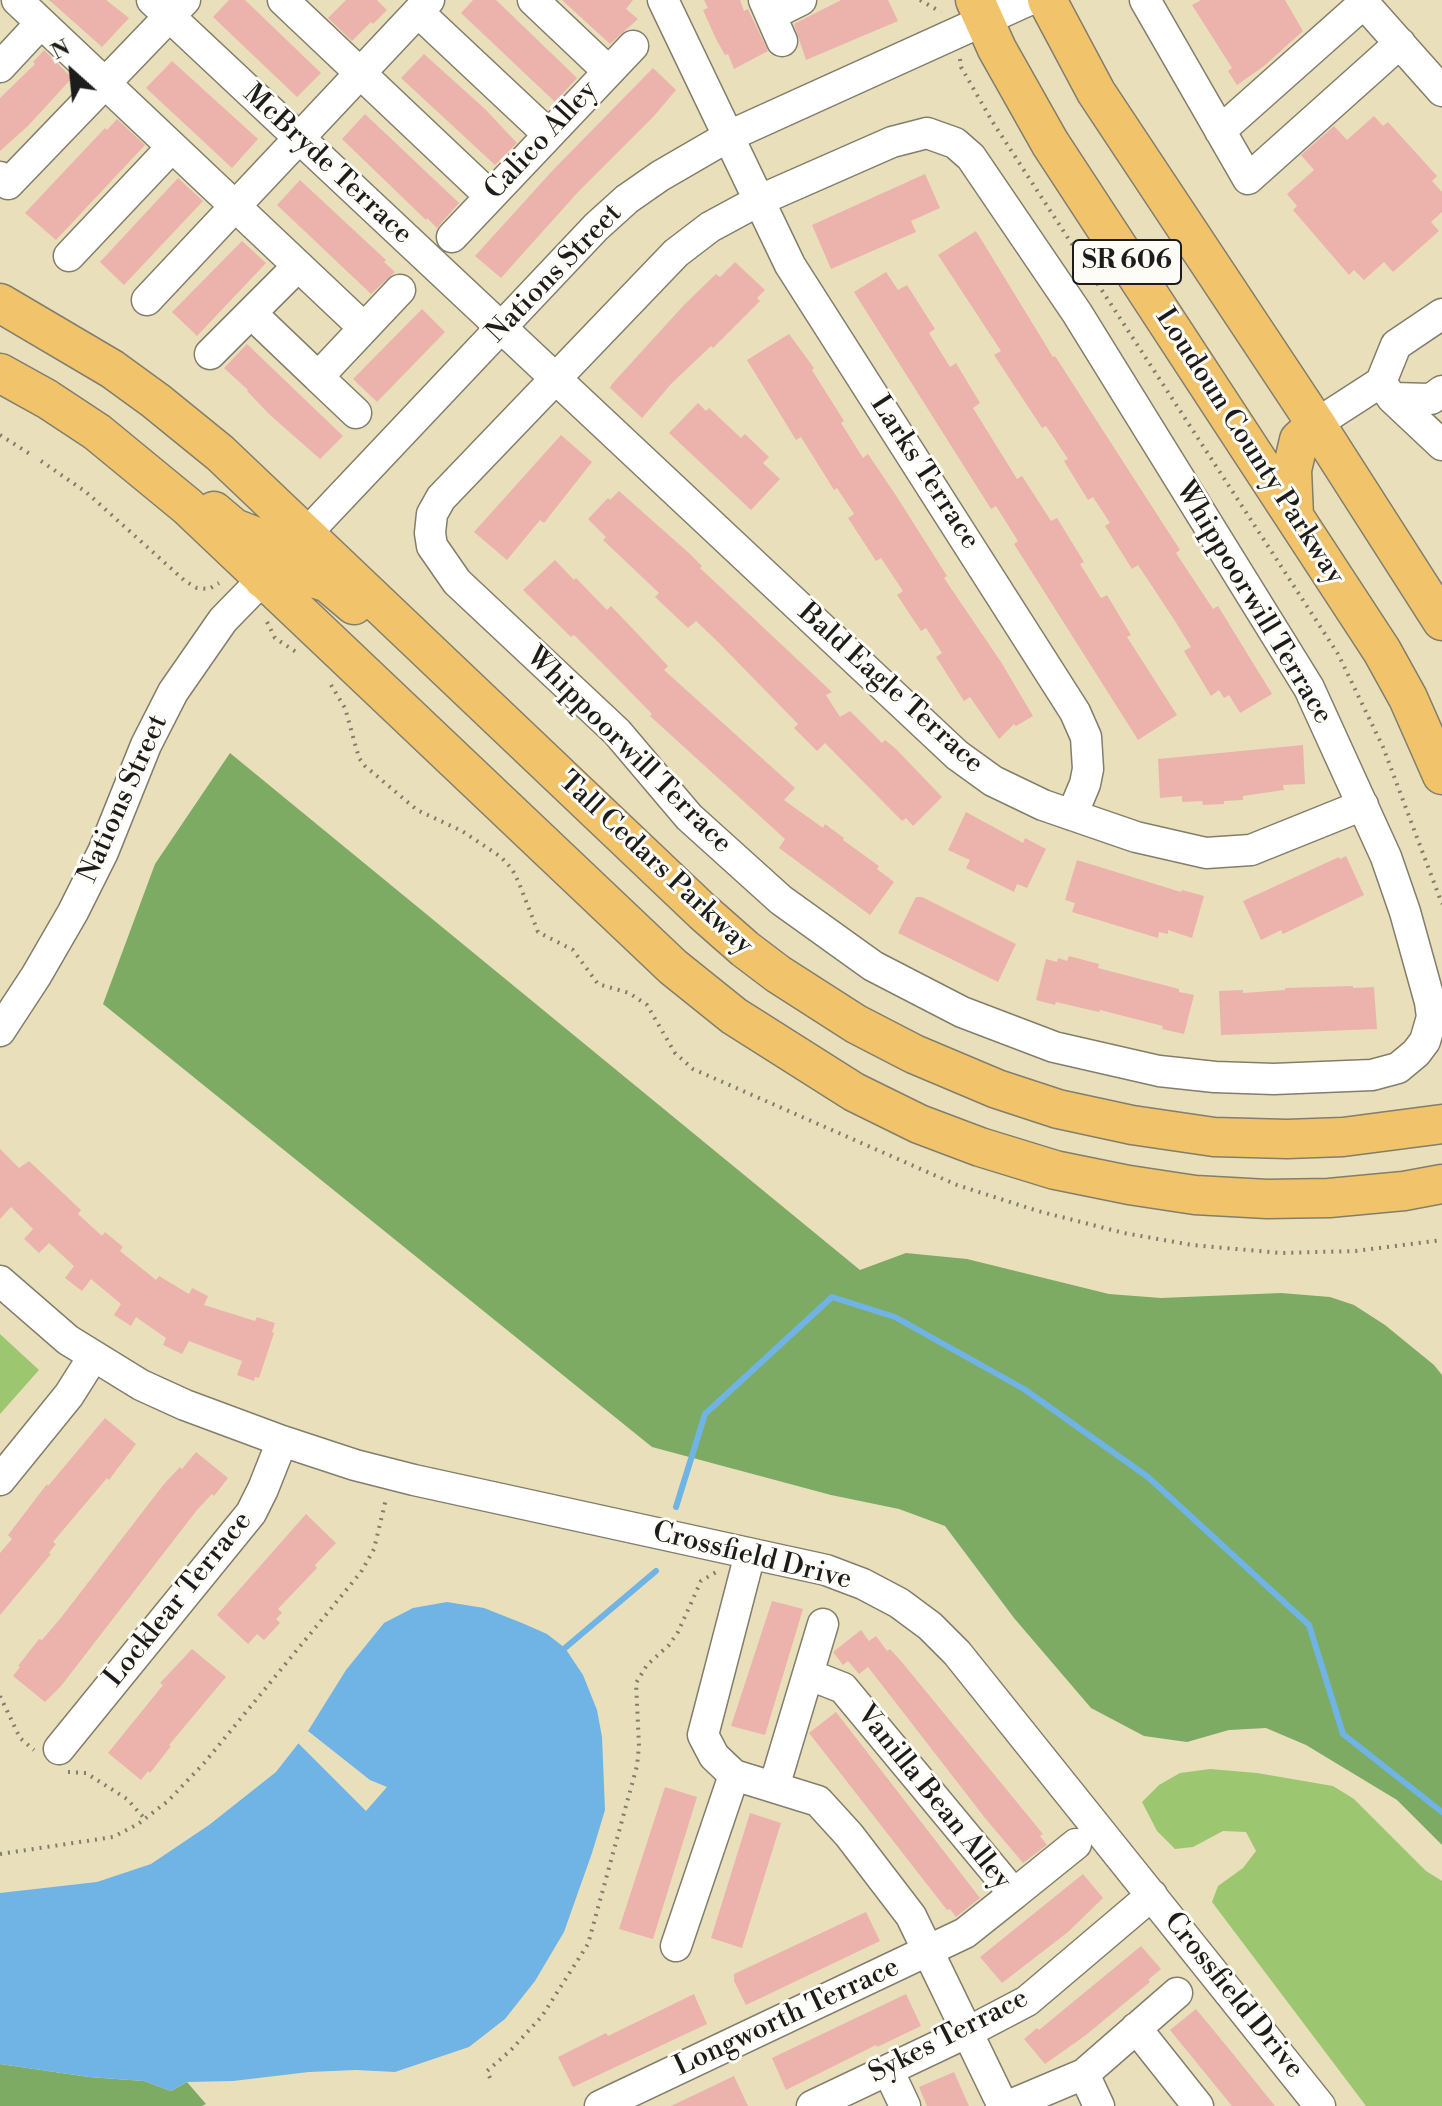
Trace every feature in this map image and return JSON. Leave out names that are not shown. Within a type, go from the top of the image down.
[{"type":"main road","name":"SR 606","points":[[1047,0],[1082,70],[1442,621]]},
{"type":"main road","name":"Loudoun County Parkway","points":[[966,11],[1382,651],[1408,698],[1442,775]]},
{"type":"main road","name":"Tall Cedars Parkway","points":[[0,303],[61,337],[156,401],[220,453],[745,949],[820,1003],[914,1054],[984,1084],[1058,1109],[1132,1125],[1214,1137],[1343,1137],[1442,1124]]},
{"type":"main road","points":[[0,373],[68,412],[187,506],[673,967],[734,1016],[854,1092],[919,1124],[980,1147],[1055,1170],[1129,1185],[1195,1195],[1267,1199],[1329,1198],[1442,1184]]},
{"type":"main road","points":[[1294,516],[1292,470],[1299,440],[1316,424]]},
{"type":"main road","points":[[137,464],[167,467],[221,518],[246,533],[276,543],[298,541],[305,535]]},
{"type":"main road","points":[[263,579],[282,572],[328,583],[389,637],[418,643]]},
{"type":"street","points":[[17,0],[364,328]]},
{"type":"street","points":[[533,0],[608,71]]},
{"type":"street","name":"Larks Terrace","points":[[663,0],[790,265],[1075,712],[1086,737],[1088,769],[1072,815]]},
{"type":"street","points":[[772,19],[801,0]]},
{"type":"street","name":"Nations Street","points":[[305,535],[610,213],[660,176],[729,136],[966,11],[1029,0]]},
{"type":"street","points":[[1145,0],[1248,179],[1400,43]]},
{"type":"street","points":[[1220,131],[1363,2],[1442,91]]},
{"type":"street","points":[[295,4],[359,74],[490,196]]},
{"type":"street","points":[[4,180],[105,83],[169,6]]},
{"type":"street","name":"McBryde Terrace","points":[[169,6],[299,138],[502,329]]},
{"type":"street","points":[[147,300],[424,6],[548,134]]},
{"type":"street","points":[[0,67],[41,23]]},
{"type":"street","name":"Calico Alley","points":[[452,237],[633,46]]},
{"type":"street","name":"Whippoorwill Terrace","points":[[916,134],[939,135],[955,143],[971,157],[1077,313],[1309,688],[1363,805],[1405,912],[1432,1017],[1425,1041],[1398,1068],[1372,1075],[1274,1079],[1159,1071],[1054,1047],[949,1006],[873,966],[781,900],[689,817],[617,732],[457,582],[438,558],[430,533],[432,514],[441,498],[676,253],[710,227],[760,200],[916,134]]},
{"type":"street","points":[[69,256],[172,147]]},
{"type":"street","points":[[210,354],[297,267]]},
{"type":"street","points":[[318,377],[400,290]]},
{"type":"street","points":[[251,313],[356,413]]},
{"type":"street","points":[[1386,390],[1396,345],[1442,314]]},
{"type":"street","name":"Bald Eagle Terrace","points":[[502,329],[957,755],[1017,795],[1178,849],[1206,853],[1251,850],[1363,805]]},
{"type":"street","points":[[1386,390],[1442,445]]},
{"type":"street","points":[[1316,424],[1386,390],[1431,399],[1442,391]]},
{"type":"street","name":"Nations Street","points":[[0,1031],[36,976],[79,900],[103,852],[146,745],[173,692],[223,620],[242,597],[263,579]]},
{"type":"street","name":"Crossfield Drive","points":[[0,1281],[55,1330],[141,1385],[282,1441],[355,1465],[738,1561],[826,1570],[863,1584],[899,1603],[930,1626],[957,1653],[1320,2106]]},
{"type":"street","points":[[0,1480],[69,1395],[93,1357]]},
{"type":"street","name":"Locklear Terrace","points":[[59,1749],[251,1513],[282,1441]]},
{"type":"street","points":[[738,1561],[703,1735],[714,1756],[734,1775],[818,1801],[849,1835],[911,1916],[1006,2106],[1084,2074],[1177,1993]]},
{"type":"street","points":[[774,1787],[823,1624]]},
{"type":"street","name":"Vanilla Bean Alley","points":[[810,1675],[843,1688],[1014,1894],[965,1933],[930,1951]]},
{"type":"street","points":[[676,1946],[734,1775]]},
{"type":"street","points":[[1014,1894],[1076,1844]]},
{"type":"street","name":"Sykes Terrace","points":[[812,2106],[1027,2001],[1152,1895]]},
{"type":"street","name":"Longworth Terrace","points":[[600,2106],[930,1951]]},
{"type":"street","points":[[1136,2028],[1198,2106]]},
{"type":"street","points":[[888,2070],[905,2106]]},
{"type":"street","points":[[1084,2074],[1099,2106]]},
{"type":"path","points":[[920,0],[966,11]]},
{"type":"path","points":[[961,51],[961,67],[992,121],[1338,654],[1383,747],[1442,904]]},
{"type":"path","points":[[0,435],[30,454]]},
{"type":"path","points":[[41,461],[86,492],[185,581],[197,588],[209,589],[219,583]]},
{"type":"path","points":[[0,1854],[113,1837],[138,1824],[168,1801],[205,1762],[361,1572],[374,1549],[386,1499]]},
{"type":"path","points":[[490,2078],[487,2071],[542,2016],[588,1944],[637,1766],[636,1683],[641,1673],[669,1645],[701,1581],[738,1561]]},
{"type":"green space","points":[[230,753],[860,1270],[906,1253],[967,1259],[1109,1294],[1161,1298],[1281,1293],[1330,1297],[1354,1305],[1385,1325],[1434,1365],[1442,1375],[1442,1845],[1397,1800],[1306,1745],[1266,1728],[1229,1730],[1187,1742],[1144,1736],[1091,1708],[1014,1618],[945,1526],[899,1509],[831,1495],[652,1447],[103,1004],[155,864]]},
{"type":"green space","points":[[0,1334],[39,1370],[0,1414]]},
{"type":"green space","points":[[1210,1769],[1257,1773],[1333,1786],[1354,1799],[1426,1871],[1442,1881],[1442,2106],[1366,2106],[1212,1902],[1218,1886],[1243,1868],[1256,1851],[1246,1832],[1223,1831],[1193,1847],[1175,1849],[1157,1831],[1142,1802],[1159,1785],[1180,1773]]},
{"type":"green space","points":[[0,2064],[89,2077],[144,2081],[171,2091],[187,2082],[206,2104],[0,2106]]},
{"type":"water","points":[[447,1602],[484,1608],[547,1634],[565,1648],[583,1675],[597,1710],[602,1737],[605,1810],[592,1853],[564,1932],[535,1981],[505,2019],[469,2047],[395,2072],[309,2072],[233,2081],[187,2082],[171,2091],[144,2081],[89,2077],[0,2064],[0,1893],[97,1882],[151,1864],[209,1825],[276,1772],[308,1731],[346,1670],[384,1623],[413,1608]]},
{"type":"pier","points":[[308,1731],[370,1780],[387,1787],[366,1811],[298,1743]]},
{"type":"building","points":[[49,0],[106,0],[129,18],[102,47]]},
{"type":"building","points":[[229,0],[245,0],[321,73],[297,97],[213,17]]},
{"type":"building","points":[[346,0],[377,0],[387,10],[352,41],[328,18]]},
{"type":"building","points":[[473,0],[496,0],[577,78],[555,102],[461,13]]},
{"type":"building","points":[[562,0],[633,0],[626,9],[638,19],[610,44]]},
{"type":"building","points":[[704,0],[740,0],[744,11],[748,9],[768,51],[734,69],[703,10],[708,8]]},
{"type":"building","points":[[841,0],[888,0],[898,21],[806,60],[794,24]]},
{"type":"building","points":[[1201,0],[1285,0],[1303,31],[1237,85],[1228,71],[1232,68],[1192,5]]},
{"type":"building","points":[[44,50],[72,78],[0,151],[0,98],[35,64],[33,62]]},
{"type":"building","points":[[424,54],[485,109],[517,143],[495,165],[401,78]]},
{"type":"building","points":[[172,61],[258,139],[232,168],[146,88]]},
{"type":"building","points":[[653,68],[676,90],[501,278],[475,256],[553,170]]},
{"type":"building","points":[[365,114],[459,203],[437,228],[342,139]]},
{"type":"building","points":[[1374,116],[1383,126],[1388,122],[1437,176],[1432,181],[1442,192],[1442,212],[1431,222],[1439,231],[1393,272],[1384,262],[1364,280],[1354,270],[1349,275],[1293,210],[1297,206],[1287,194],[1314,170],[1301,155],[1334,126],[1347,140]]},
{"type":"building","points":[[117,119],[145,145],[56,240],[25,213]]},
{"type":"building","points":[[925,174],[940,208],[911,221],[916,232],[831,269],[812,225]]},
{"type":"building","points":[[178,178],[203,201],[124,285],[100,262]]},
{"type":"building","points":[[300,180],[395,272],[371,294],[277,205]]},
{"type":"building","points":[[976,231],[1053,357],[1180,550],[1176,553],[1213,609],[1218,606],[1272,694],[1240,713],[1229,695],[1224,698],[1219,690],[1211,696],[1184,651],[1191,647],[1175,621],[1138,565],[1132,569],[1105,526],[1110,523],[1093,497],[1088,500],[1064,461],[1068,459],[1046,426],[1042,428],[994,355],[1001,351],[938,255]]},
{"type":"building","points":[[242,241],[266,263],[197,336],[172,312]]},
{"type":"building","points":[[735,262],[765,290],[757,298],[760,301],[671,384],[642,418],[610,388],[612,384],[684,305],[716,274],[720,277]]},
{"type":"building","points":[[886,272],[898,290],[907,285],[935,329],[929,333],[950,367],[956,363],[980,403],[973,408],[1017,479],[1022,476],[1051,521],[1057,518],[1084,562],[1080,564],[1101,598],[1107,595],[1131,635],[1127,637],[1177,715],[1138,740],[1014,544],[1018,541],[996,506],[991,509],[854,292]]},
{"type":"building","points":[[422,309],[445,332],[377,402],[353,379]]},
{"type":"building","points":[[789,334],[814,368],[812,370],[863,458],[868,454],[895,494],[947,576],[944,578],[1033,716],[1016,726],[1014,724],[999,739],[970,697],[964,701],[936,657],[942,653],[926,628],[921,631],[897,595],[903,591],[881,558],[876,561],[848,518],[854,514],[837,488],[834,490],[801,437],[796,440],[747,360]]},
{"type":"building","points":[[247,344],[343,436],[320,459],[270,415],[224,368]]},
{"type":"building","points":[[698,403],[706,411],[709,408],[741,438],[745,434],[769,457],[763,463],[780,479],[751,510],[669,433]]},
{"type":"building","points":[[561,435],[592,462],[544,523],[540,520],[507,560],[474,532]]},
{"type":"building","points":[[619,491],[690,554],[702,566],[700,568],[832,692],[826,695],[840,717],[850,711],[882,743],[885,740],[895,748],[942,797],[913,826],[906,818],[902,821],[825,743],[817,751],[794,728],[798,724],[718,642],[696,621],[688,628],[655,597],[659,593],[603,540],[606,537],[588,519]]},
{"type":"building","points":[[555,560],[607,610],[611,606],[668,666],[664,670],[795,788],[784,800],[823,828],[825,824],[844,838],[894,882],[870,915],[779,848],[785,839],[650,716],[652,714],[574,635],[571,637],[523,590]]},
{"type":"building","points":[[1303,745],[1305,784],[1283,785],[1284,790],[1243,796],[1243,800],[1224,801],[1224,804],[1182,802],[1182,796],[1160,798],[1158,759]]},
{"type":"building","points":[[966,812],[1023,843],[1025,838],[1046,849],[1027,888],[1017,884],[1014,892],[966,868],[970,860],[948,850]]},
{"type":"building","points":[[1346,856],[1364,895],[1283,934],[1281,930],[1261,940],[1243,901]]},
{"type":"building","points":[[1077,860],[1181,892],[1204,896],[1192,938],[1168,930],[1168,934],[1159,932],[1158,938],[1072,912],[1075,903],[1065,900]]},
{"type":"building","points":[[916,897],[922,897],[1016,944],[998,982],[898,933]]},
{"type":"building","points":[[1069,956],[1099,964],[1098,968],[1194,995],[1184,1034],[1100,1010],[1036,1000],[1046,959],[1067,961]]},
{"type":"building","points":[[1374,987],[1377,1029],[1221,1035],[1219,991],[1243,990],[1243,993]]},
{"type":"building","points":[[0,1149],[19,1168],[29,1161],[81,1210],[78,1214],[102,1236],[105,1232],[123,1247],[120,1251],[156,1280],[159,1276],[189,1294],[192,1288],[208,1296],[204,1305],[255,1321],[257,1317],[275,1323],[259,1378],[255,1377],[254,1381],[237,1375],[242,1361],[189,1341],[182,1354],[163,1345],[166,1338],[136,1317],[131,1326],[114,1315],[121,1304],[91,1279],[82,1291],[65,1278],[74,1266],[49,1243],[39,1253],[24,1239],[33,1229],[11,1207],[0,1219]]},
{"type":"building","points":[[105,1418],[136,1444],[109,1480],[107,1478],[53,1542],[56,1544],[51,1554],[0,1615],[0,1553],[12,1539],[8,1535],[47,1484]]},
{"type":"building","points":[[196,1452],[228,1478],[214,1496],[212,1494],[197,1510],[61,1686],[45,1702],[13,1676],[18,1666],[60,1619],[164,1484]]},
{"type":"building","points":[[306,1514],[336,1543],[278,1609],[282,1613],[276,1619],[280,1623],[264,1640],[257,1634],[248,1644],[217,1615]]},
{"type":"building","points":[[772,1601],[803,1609],[765,1735],[731,1726]]},
{"type":"building","points":[[861,1630],[869,1641],[876,1636],[887,1651],[890,1649],[901,1661],[1043,1834],[1040,1836],[1047,1845],[1023,1863],[868,1667],[859,1674],[848,1661],[843,1665],[833,1652]]},
{"type":"building","points":[[192,1649],[226,1677],[169,1745],[150,1773],[148,1771],[141,1780],[108,1753],[163,1685],[160,1683]]},
{"type":"building","points":[[836,1712],[980,1898],[956,1917],[950,1909],[947,1910],[809,1733]]},
{"type":"building","points":[[665,1787],[697,1797],[653,1939],[619,1929]]},
{"type":"building","points":[[750,1813],[781,1823],[742,1948],[711,1938]]},
{"type":"building","points":[[1083,1874],[1103,1898],[1068,1932],[1002,1983],[980,1957]]},
{"type":"building","points":[[866,1912],[880,1941],[746,2005],[734,1981],[734,1974]]},
{"type":"building","points":[[1141,1946],[1161,1969],[1148,1980],[1150,1982],[1086,2035],[1045,2064],[1024,2039]]},
{"type":"building","points":[[694,1994],[707,2024],[573,2087],[558,2057]]},
{"type":"building","points":[[906,1994],[921,2026],[786,2090],[772,2058]]},
{"type":"building","points":[[1196,2009],[1275,2106],[1232,2106],[1170,2030]]},
{"type":"building","points":[[954,2072],[969,2106],[927,2106],[919,2087]]},
{"type":"building","points":[[734,2076],[748,2106],[671,2106]]},
{"type":"waterway","points":[[676,1507],[705,1414],[832,1297],[895,1317],[1024,1389],[1148,1477],[1309,1625],[1343,1734],[1442,1812]]},
{"type":"waterway","points":[[565,1648],[656,1571]]}]
